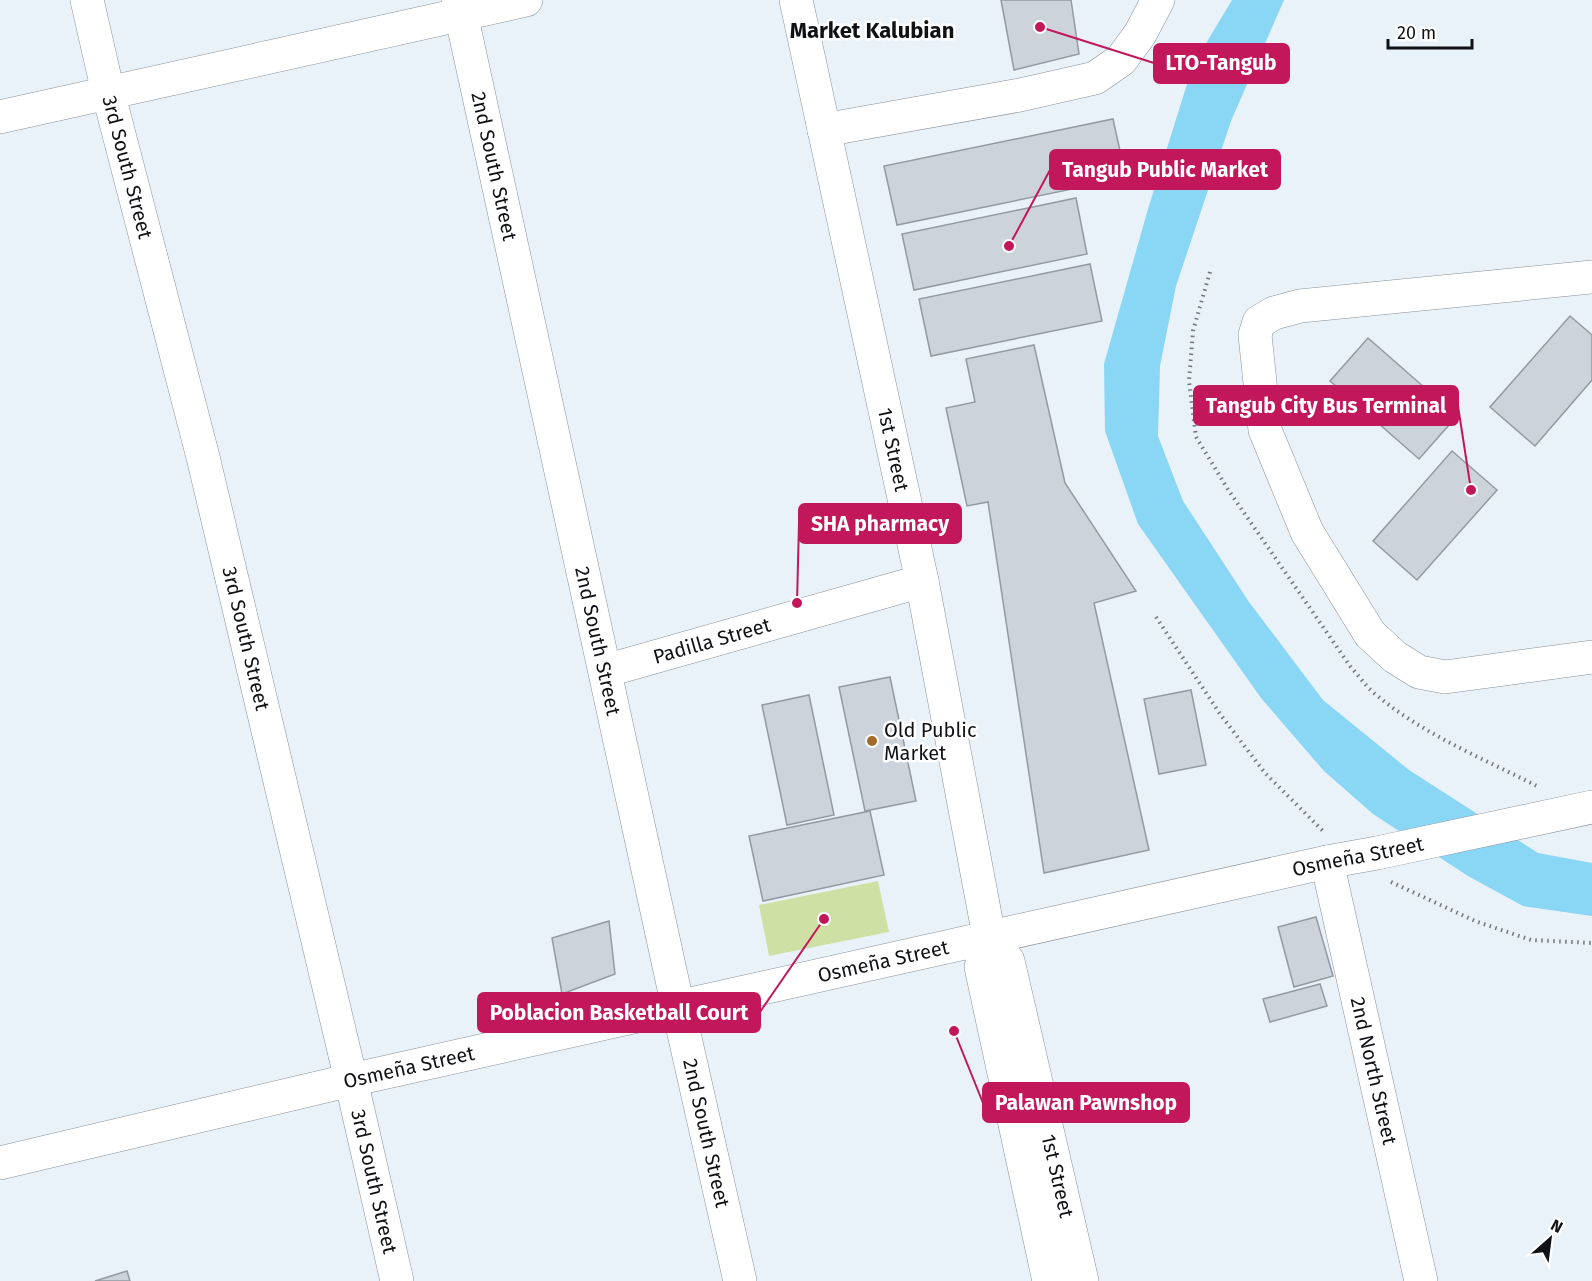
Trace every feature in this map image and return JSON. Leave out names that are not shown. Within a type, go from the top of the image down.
[{"type":"street","name":"3rd South Street","points":[[87,0],[108,92],[206,468],[397,1281]]},
{"type":"street","points":[[0,117],[459,7],[526,0]]},
{"type":"street","name":"1st Street","points":[[796,0],[922,581],[990,936],[1008,961],[1082,1281]]},
{"type":"street","points":[[824,130],[1020,95],[1095,78],[1121,60],[1140,34],[1158,0]]},
{"type":"street","name":"2nd South Street","points":[[459,7],[740,1281]]},
{"type":"street","points":[[1592,276],[1300,306],[1274,313],[1259,322],[1255,334],[1265,430],[1307,532],[1370,634],[1395,657],[1419,672],[1445,677],[1592,657]]},
{"type":"street","name":"Padilla Street","points":[[605,671],[922,581]]},
{"type":"street","name":"Osmeña Street","points":[[0,1163],[351,1080],[990,936],[1592,807]]},
{"type":"street","name":"2nd North Street","points":[[1352,857],[1421,1281]]},
{"type":"street","name":"1st Street","points":[[990,936],[981,967],[1049,1281]]},
{"type":"path","points":[[1156,617],[1220,714],[1265,773],[1305,815],[1352,857],[1386,879],[1475,921],[1531,940],[1592,943]]},
{"type":"green space","points":[[878,881],[889,932],[769,956],[759,905]]},
{"type":"water","points":[[1232,0],[1284,0],[1231,121],[1176,286],[1160,366],[1158,436],[1183,501],[1249,602],[1323,700],[1409,770],[1538,853],[1592,863],[1592,916],[1523,906],[1468,876],[1373,814],[1324,771],[1261,698],[1138,524],[1105,431],[1104,364],[1148,209],[1193,65]]},
{"type":"building","points":[[1001,0],[1071,0],[1079,54],[1014,70]]},
{"type":"building","points":[[1113,119],[1126,178],[897,225],[884,166]]},
{"type":"building","points":[[1076,198],[1087,254],[914,290],[902,234]]},
{"type":"building","points":[[1090,264],[1102,321],[931,356],[919,299]]},
{"type":"building","points":[[1570,316],[1592,335],[1592,380],[1535,446],[1490,407]]},
{"type":"building","points":[[1368,338],[1457,416],[1419,459],[1330,381]]},
{"type":"building","points":[[1034,345],[1065,483],[1136,591],[1094,603],[1149,850],[1044,873],[988,502],[967,506],[946,408],[975,402],[966,359]]},
{"type":"building","points":[[1452,451],[1497,490],[1417,580],[1373,541]]},
{"type":"building","points":[[890,677],[916,801],[865,811],[839,687]]},
{"type":"building","points":[[1191,690],[1206,765],[1159,774],[1144,699]]},
{"type":"building","points":[[809,695],[834,815],[787,825],[762,705]]},
{"type":"building","points":[[870,811],[884,875],[763,901],[749,836]]},
{"type":"building","points":[[1316,917],[1333,976],[1294,987],[1278,927]]},
{"type":"building","points":[[609,921],[615,974],[562,994],[552,938]]},
{"type":"building","points":[[1320,984],[1327,1006],[1270,1022],[1263,999]]},
{"type":"building","points":[[127,1271],[130,1281],[95,1281]]},
{"type":"place","name":"LTO-Tangub","points":[[1040,27]]},
{"type":"place","name":"Tangub Public Market","points":[[1009,246]]},
{"type":"place","name":"Tangub City Bus Terminal","points":[[1471,490]]},
{"type":"place","name":"SHA pharmacy","points":[[797,603]]},
{"type":"place","name":"Old Public Market","points":[[872,741]]},
{"type":"place","name":"Poblacion Basketball Court","points":[[824,919]]},
{"type":"place","name":"Palawan Pawnshop","points":[[954,1031]]},
{"type":"district","name":"Market Kalubian","points":[[872,30]]}]
